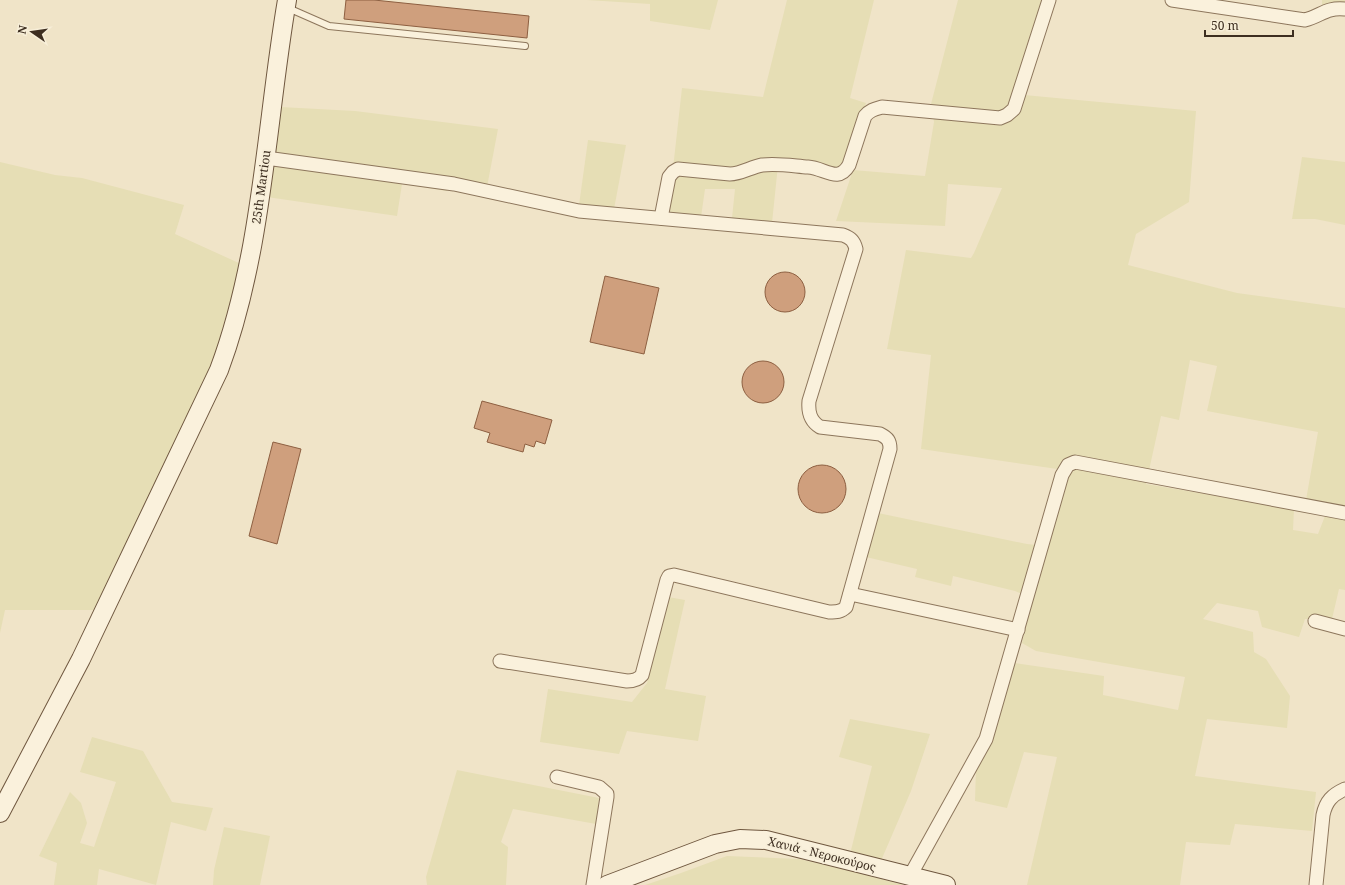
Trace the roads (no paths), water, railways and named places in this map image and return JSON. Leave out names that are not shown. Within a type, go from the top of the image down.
[{"type":"main road","name":"25th Martiou","points":[[0,813],[81,659],[219,370],[229,344],[251,253],[266,158],[287,4]]},
{"type":"main road","name":"Χανιά - Νεροκούρος","points":[[608,885],[715,844],[740,840],[766,840],[946,885]]},
{"type":"street","points":[[662,218],[669,177],[678,168],[737,174],[762,165],[783,165],[811,167],[838,175],[842,173],[849,165],[866,116],[869,111],[875,109],[882,107],[1000,118],[1007,115],[1014,109],[1049,0]]},
{"type":"street","points":[[1172,0],[1305,20],[1331,9],[1345,9]]},
{"type":"street","points":[[266,158],[454,184],[578,211],[843,235],[854,242],[856,249],[809,401],[808,409],[814,424],[820,427],[880,434],[886,437],[890,442],[890,449],[846,607],[843,610],[836,612],[674,574],[669,576],[667,580],[642,675],[639,678],[633,681],[627,681],[500,661]]},
{"type":"street","points":[[910,876],[986,739],[1062,475],[1068,465],[1075,462],[1345,513]]},
{"type":"street","points":[[850,594],[1018,630]]},
{"type":"street","points":[[1315,621],[1345,629]]},
{"type":"street","points":[[557,777],[599,787],[607,797],[593,885]]},
{"type":"street","points":[[1316,885],[1323,814],[1330,797],[1345,789]]},
{"type":"lane","points":[[287,4],[329,26],[525,46]]}]
